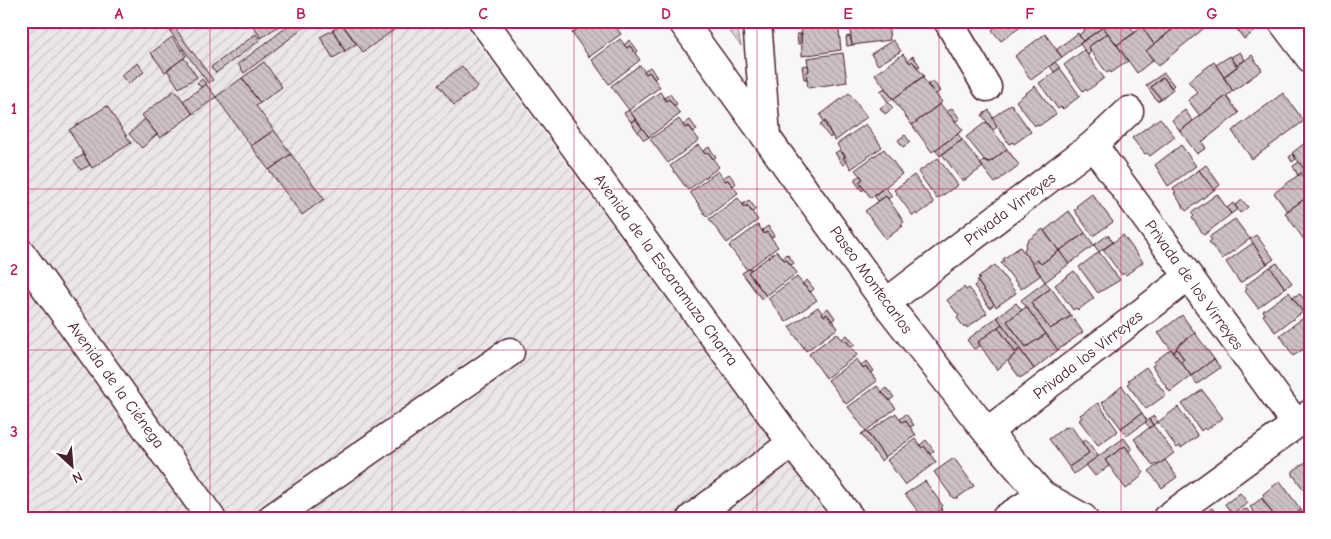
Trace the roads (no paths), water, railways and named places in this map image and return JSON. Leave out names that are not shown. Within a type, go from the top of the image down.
[{"type":"street","name":"Avenida de la Escaramuza Charra","points":[[483,21],[792,443],[850,518]]},
{"type":"street","name":"Paseo Montecarlos","points":[[682,21],[886,303],[987,432],[1042,495],[1083,518]]},
{"type":"street","points":[[757,21],[766,136]]},
{"type":"street","points":[[948,21],[987,87]]},
{"type":"street","points":[[1282,21],[1310,58]]},
{"type":"street","name":"Privada Virreyes","points":[[886,303],[1093,145],[1130,111]]},
{"type":"street","name":"Privada de los Virreyes","points":[[1093,145],[1188,277],[1303,419]]},
{"type":"street","name":"Avenida de la Ciénega","points":[[21,253],[211,518]]},
{"type":"street","name":"Privada los Virreyes","points":[[987,432],[1188,277]]},
{"type":"street","points":[[272,518],[510,352]]},
{"type":"street","points":[[1167,518],[1303,419]]},
{"type":"street","points":[[692,518],[792,443]]},
{"type":"street","points":[[1006,518],[1042,495]]}]
